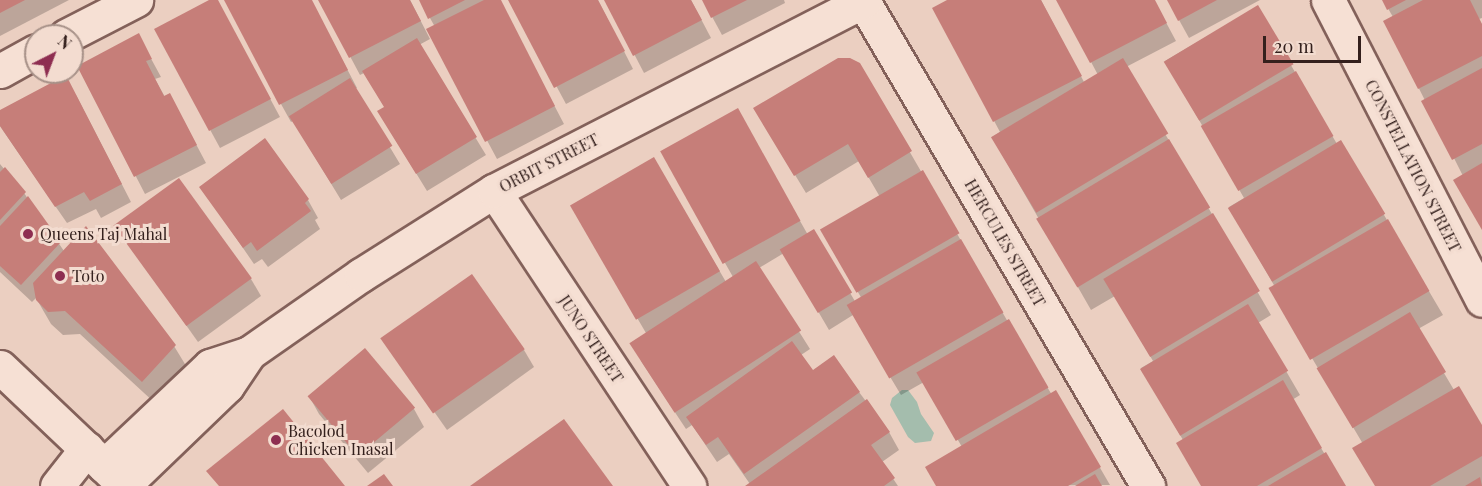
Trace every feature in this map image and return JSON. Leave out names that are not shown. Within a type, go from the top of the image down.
[{"type":"street","points":[[84,27],[136,0]]},
{"type":"street","name":"CONSTELLATION STREET","points":[[1328,0],[1482,300]]},
{"type":"street","name":"ORBIT STREET","points":[[57,486],[110,471],[227,386],[249,353],[361,275],[494,191],[864,1]]},
{"type":"street","name":"HERCULES STREET","points":[[864,1],[1148,486]]},
{"type":"street","points":[[0,71],[24,58]]},
{"type":"street","name":"JUNO STREET","points":[[494,191],[689,486]]},
{"type":"street","points":[[0,368],[110,471]]},
{"type":"shaded area","points":[[902,390],[908,390],[917,402],[921,414],[934,433],[931,441],[915,443],[908,437],[890,405],[892,398]]},
{"type":"building","points":[[0,0],[25,0],[0,13]]},
{"type":"building","points":[[209,0],[218,0],[271,99],[209,131],[154,29]]},
{"type":"building","points":[[224,0],[312,0],[348,70],[279,105]]},
{"type":"building","points":[[318,0],[410,0],[421,21],[349,58]]},
{"type":"building","points":[[419,0],[465,0],[428,19]]},
{"type":"building","points":[[484,0],[501,0],[555,106],[485,142],[426,29]]},
{"type":"building","points":[[508,0],[598,0],[625,51],[554,88]]},
{"type":"building","points":[[604,0],[691,0],[702,20],[633,56]]},
{"type":"building","points":[[702,0],[747,0],[711,18]]},
{"type":"building","points":[[947,0],[1041,0],[1082,76],[993,122],[932,8]]},
{"type":"building","points":[[1056,0],[1155,0],[1167,23],[1090,63]]},
{"type":"building","points":[[1167,0],[1217,0],[1178,21]]},
{"type":"building","points":[[1382,0],[1406,0],[1387,10]]},
{"type":"building","points":[[1423,0],[1470,0],[1482,24],[1482,56],[1418,89],[1383,21]]},
{"type":"building","points":[[1258,5],[1294,64],[1199,121],[1164,62]]},
{"type":"building","points":[[139,33],[152,59],[146,61],[164,96],[170,93],[197,145],[134,177],[84,80],[84,62]]},
{"type":"building","points":[[417,38],[477,137],[416,174],[377,111],[384,107],[362,71]]},
{"type":"building","points":[[838,58],[850,58],[860,63],[912,151],[868,178],[848,144],[794,176],[753,108]]},
{"type":"building","points":[[1123,58],[1168,133],[1036,213],[991,137]]},
{"type":"building","points":[[1482,68],[1482,144],[1452,160],[1421,101]]},
{"type":"building","points":[[1296,71],[1334,136],[1238,191],[1201,126]]},
{"type":"building","points":[[350,78],[392,146],[331,184],[289,116]]},
{"type":"building","points":[[49,84],[71,84],[122,184],[90,201],[84,192],[55,207],[0,126],[0,110]]},
{"type":"building","points":[[738,108],[801,221],[723,264],[660,151]]},
{"type":"building","points":[[265,138],[309,199],[305,203],[311,211],[257,251],[251,242],[243,248],[199,187]]},
{"type":"building","points":[[1169,139],[1210,208],[1077,287],[1036,219]]},
{"type":"building","points":[[1341,140],[1385,214],[1272,282],[1228,208]]},
{"type":"building","points":[[654,157],[720,271],[636,320],[570,206]]},
{"type":"building","points":[[1482,163],[1482,230],[1453,180]]},
{"type":"building","points":[[5,167],[26,192],[0,220],[0,172]]},
{"type":"building","points":[[923,170],[960,233],[856,293],[820,230]]},
{"type":"building","points":[[179,178],[252,278],[186,326],[113,226]]},
{"type":"building","name":"Queens Taj Mahal","points":[[28,196],[61,242],[21,285],[0,266],[0,226]]},
{"type":"building","points":[[1213,213],[1260,291],[1150,357],[1103,279]]},
{"type":"building","points":[[1388,219],[1430,291],[1310,360],[1268,288]]},
{"type":"building","points":[[86,226],[176,345],[142,382],[65,311],[48,312],[36,300],[33,283]]},
{"type":"building","points":[[814,229],[852,292],[818,313],[780,250]]},
{"type":"building","points":[[961,239],[1004,313],[889,379],[847,305]]},
{"type":"building","points":[[756,261],[801,331],[675,413],[629,343]]},
{"type":"building","points":[[472,274],[525,349],[433,414],[380,338]]},
{"type":"building","points":[[1248,304],[1288,371],[1180,436],[1140,369]]},
{"type":"building","points":[[1410,312],[1446,372],[1353,428],[1317,368]]},
{"type":"building","points":[[1009,319],[1048,387],[956,441],[916,373]]},
{"type":"building","points":[[792,341],[813,370],[834,355],[860,392],[744,474],[718,437],[706,445],[686,417]]},
{"type":"building","points":[[365,348],[415,408],[358,456],[308,396]]},
{"type":"building","points":[[1283,380],[1322,448],[1257,486],[1201,486],[1176,443]]},
{"type":"building","points":[[1459,386],[1482,425],[1482,456],[1430,486],[1375,486],[1352,448]]},
{"type":"building","points":[[1056,390],[1101,467],[1068,486],[936,486],[925,467]]},
{"type":"building","points":[[867,399],[890,432],[871,445],[895,478],[884,486],[745,486]]},
{"type":"building","name":"Bacolod Chicken Inasal","points":[[283,409],[345,486],[219,486],[206,471]]},
{"type":"building","points":[[564,419],[613,486],[470,486]]},
{"type":"building","points":[[1326,452],[1346,486],[1268,486]]},
{"type":"building","points":[[384,474],[393,486],[367,486]]},
{"type":"building","points":[[1095,474],[1102,486],[1075,486]]},
{"type":"building","points":[[1480,477],[1482,486],[1465,486]]},
{"type":"place","name":"Queens Taj Mahal","points":[[28,234]]},
{"type":"place","name":"Toto","points":[[60,276]]},
{"type":"place","name":"Bacolod Chicken Inasal","points":[[276,440]]}]
